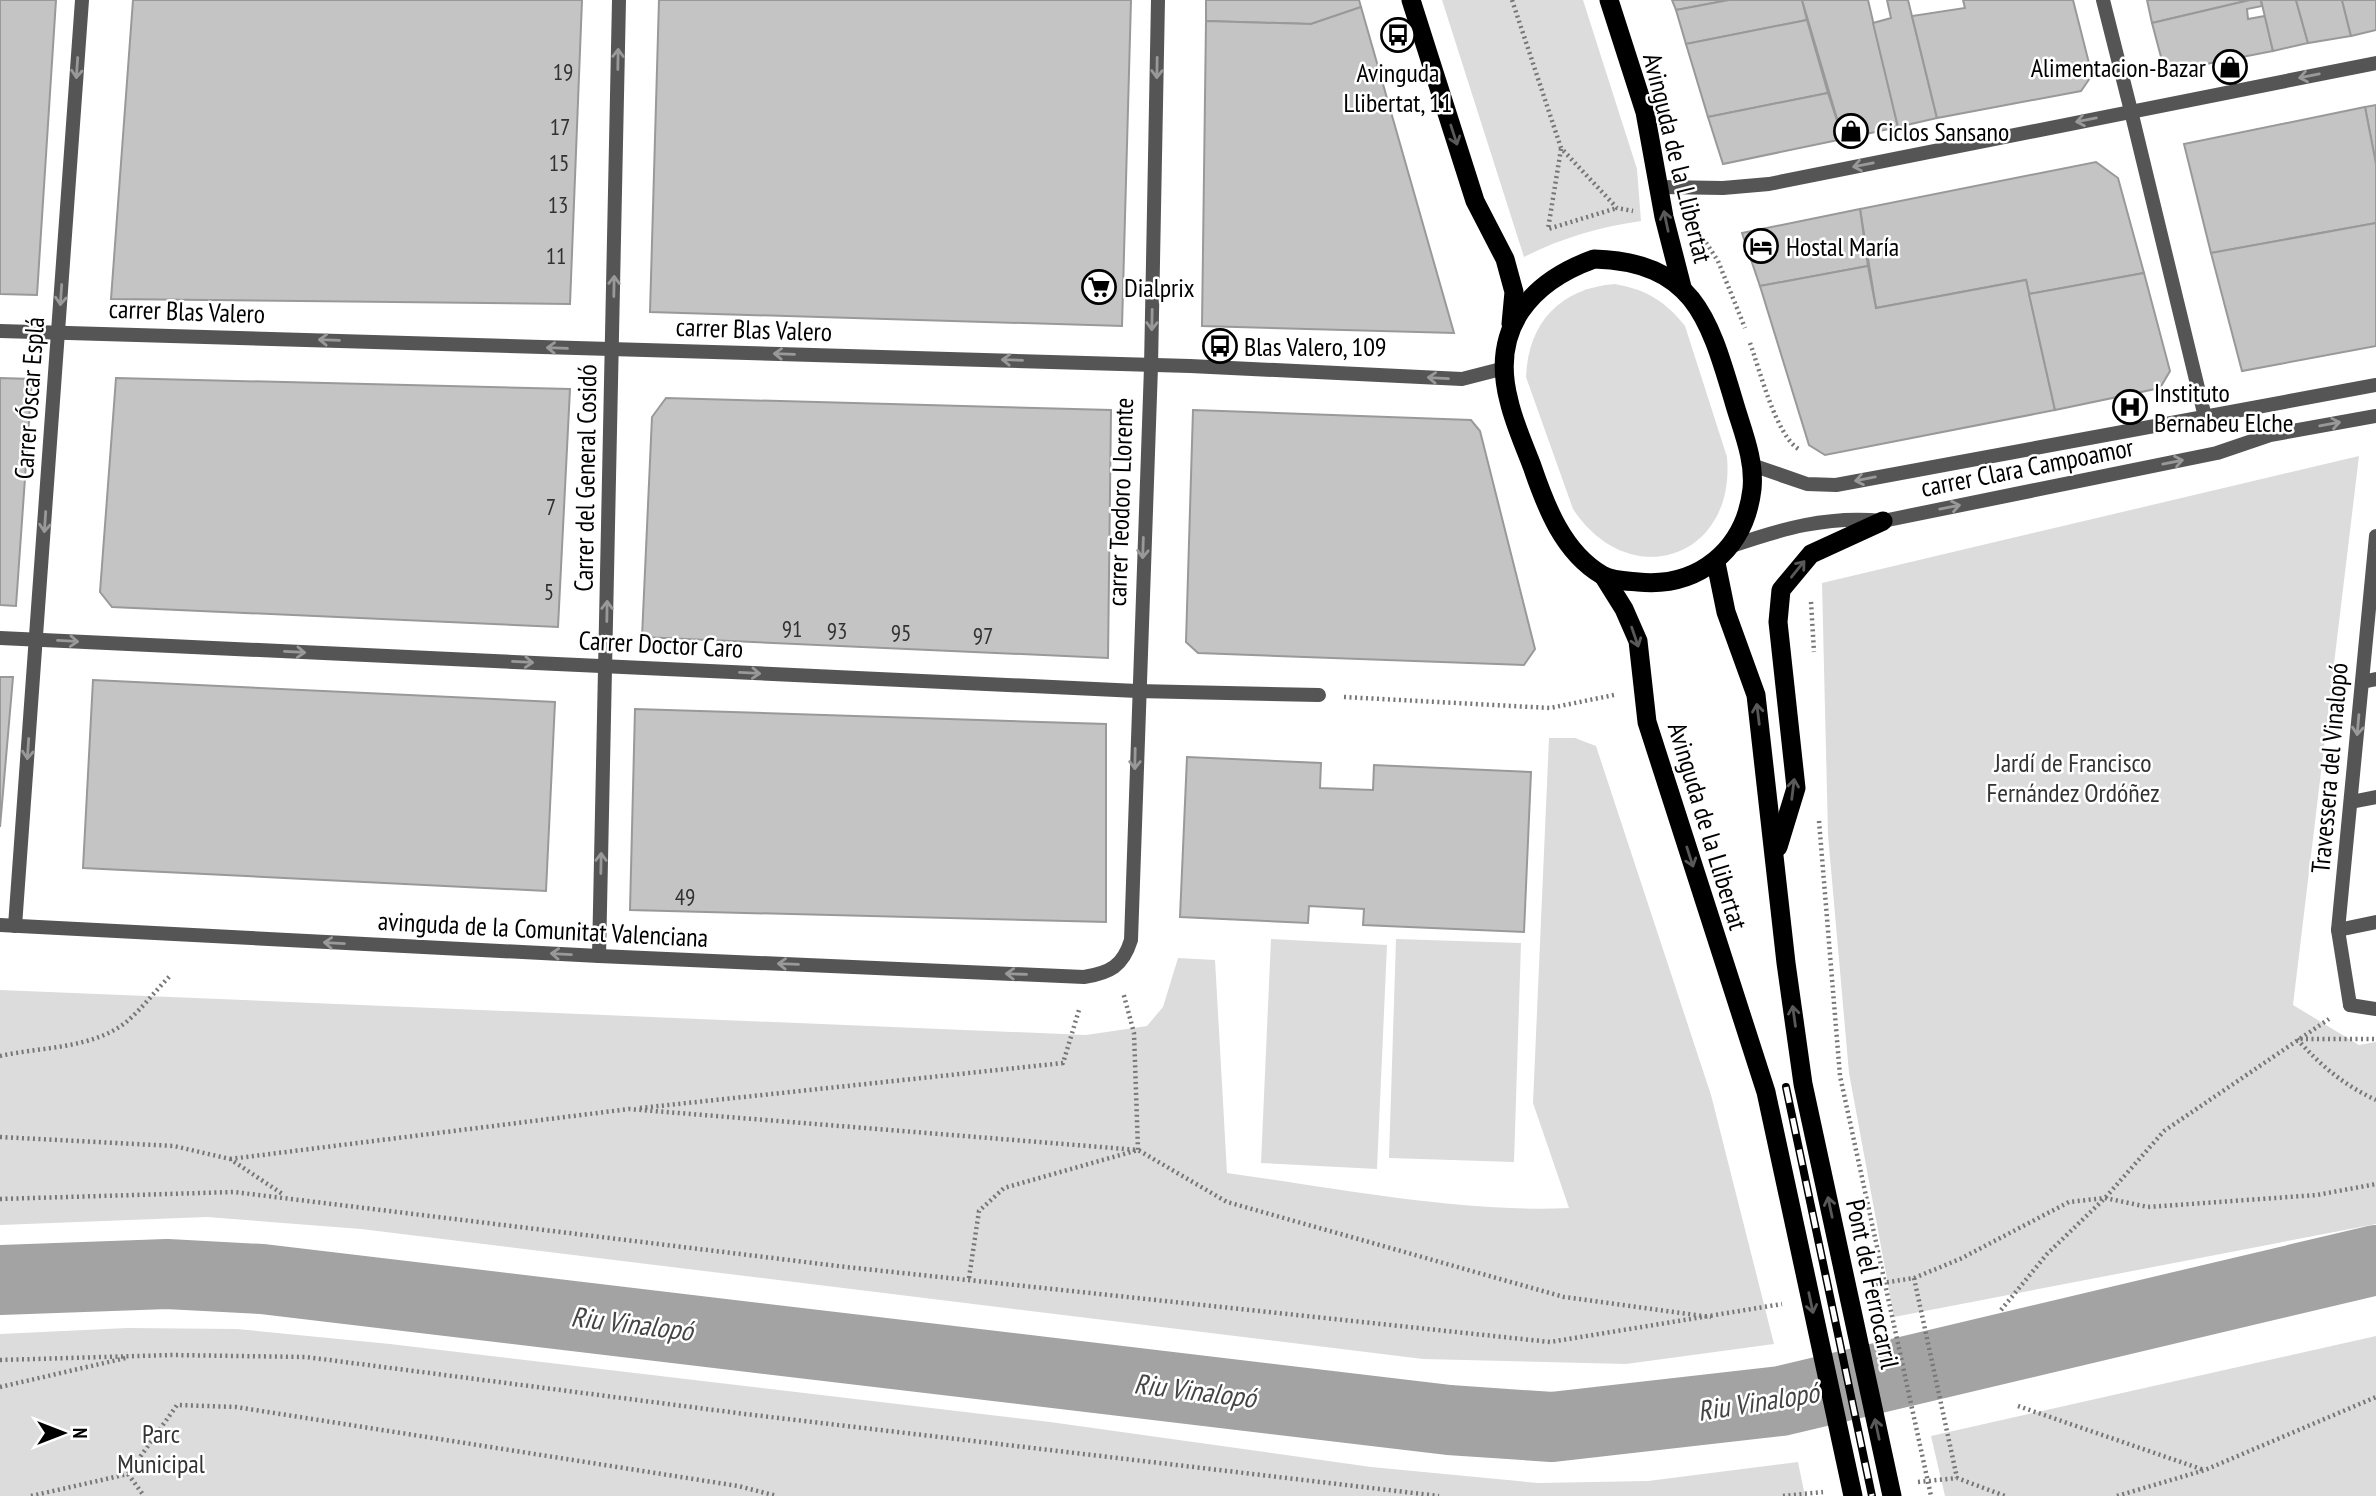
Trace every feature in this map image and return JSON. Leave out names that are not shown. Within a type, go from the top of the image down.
[{"type":"highway","points":[[1411,0],[1475,201],[1505,258],[1514,292],[1511,328]]},
{"type":"highway","name":"Avinguda de la Llibertat","points":[[1609,0],[1645,112],[1661,187],[1664,217],[1682,288]]},
{"type":"highway","points":[[1511,328],[1539,287],[1563,270],[1594,258],[1627,260],[1651,268],[1682,288],[1704,313],[1718,348],[1752,465],[1752,491],[1746,514],[1722,555],[1671,582],[1646,583],[1604,577]]},
{"type":"highway","name":"Avinguda de la Llibertat","points":[[1511,328],[1504,368],[1508,400],[1545,502],[1562,535],[1584,561],[1604,577],[1624,609],[1638,641],[1647,722],[1766,1092],[1853,1496]]},
{"type":"highway","points":[[1775,855],[1796,788],[1778,622],[1781,590],[1811,554],[1883,521]]},
{"type":"highway","name":"Avinguda de la Llibertat","points":[[1722,555],[1726,612],[1756,695],[1786,963],[1803,1084]]},
{"type":"highway","name":"Pont del Ferrocarril","points":[[1803,1084],[1892,1496]]},
{"type":"street","name":"Carrer Óscar Esplá","points":[[15,926],[82,0]]},
{"type":"street","name":"Carrer del General Cosidó","points":[[599,956],[619,0]]},
{"type":"street","name":"carrer Teodoro Llorente","points":[[1116,968],[1126,957],[1131,940],[1151,366],[1158,0]]},
{"type":"street","points":[[2103,0],[2205,417]]},
{"type":"street","points":[[1661,187],[1723,188],[1769,184],[2376,63]]},
{"type":"street","name":"carrer Blas Valero","points":[[0,331],[1151,366],[1462,379],[1504,368]]},
{"type":"street","name":"carrer Clara Campoamor","points":[[1752,465],[1807,484],[1836,485],[2376,385]]},
{"type":"street","name":"carrer Clara Campoamor","points":[[1722,555],[1777,531],[1848,517],[1883,521],[2217,453],[2270,435],[2376,416]]},
{"type":"street","name":"Travessera del Vinalopó","points":[[2350,1005],[2338,930],[2351,802],[2369,680],[2376,536]]},
{"type":"street","name":"Carrer Doctor Caro","points":[[0,638],[1138,691],[1319,695]]},
{"type":"street","points":[[2351,802],[2376,797]]},
{"type":"street","points":[[2338,930],[2376,922]]},
{"type":"street","name":"avinguda de la Comunitat Valenciana","points":[[0,925],[599,956],[1084,977],[1116,968]]},
{"type":"street","points":[[2350,1005],[2376,1009]]},
{"type":"path","points":[[1561,148],[1548,229],[1617,208]]},
{"type":"path","points":[[1814,607],[1814,661]]},
{"type":"path","points":[[1319,695],[1550,708],[1616,695]]},
{"type":"path","points":[[1819,810],[1840,1076],[1931,1496]]},
{"type":"path","points":[[1116,968],[1133,1033],[1138,1150]]},
{"type":"path","points":[[0,1056],[79,1043],[104,1035],[125,1023],[170,976]]},
{"type":"path","points":[[2001,1310],[2047,1254],[2105,1198],[2164,1131],[2350,1005]]},
{"type":"path","points":[[0,1137],[174,1146],[230,1159],[629,1109],[1063,1063],[1079,1010]]},
{"type":"path","points":[[2297,1039],[2376,1039]]},
{"type":"path","points":[[2297,1039],[2320,1065],[2347,1087],[2376,1100]]},
{"type":"path","points":[[629,1109],[1138,1150],[1227,1202],[1564,1297],[1715,1317]]},
{"type":"path","points":[[969,1278],[979,1211],[1004,1188],[1138,1150]]},
{"type":"path","points":[[230,1159],[287,1198]]},
{"type":"path","points":[[1900,1279],[1914,1278],[1960,1259],[2069,1202],[2105,1198],[2148,1207],[2317,1195],[2376,1184]]},
{"type":"path","points":[[0,1199],[234,1192],[833,1265],[1550,1342],[1762,1309]]},
{"type":"path","points":[[1914,1278],[1957,1478],[2005,1496]]},
{"type":"path","points":[[0,1360],[136,1356],[306,1357],[746,1414],[1439,1496]]},
{"type":"path","points":[[0,1387],[136,1356]]},
{"type":"path","points":[[2117,1496],[2205,1470],[2376,1397]]},
{"type":"path","points":[[31,1496],[128,1474],[177,1405],[276,1413],[738,1486],[777,1496]]},
{"type":"path","points":[[2018,1406],[2205,1470]]},
{"type":"path","points":[[128,1474],[144,1496]]},
{"type":"path","points":[[1783,1496],[1800,1494]]},
{"type":"green space","points":[[1442,0],[1583,0],[1637,169],[1641,221],[1581,234],[1524,257]]},
{"type":"green space","points":[[1615,284],[1655,298],[1685,326],[1727,457],[1725,492],[1715,520],[1697,541],[1674,553],[1649,557],[1622,551],[1596,535],[1573,509],[1526,377],[1533,340],[1551,311],[1579,292]]},
{"type":"green space","name":"Jardí de Francisco Fernández Ordóñez","points":[[2359,456],[2293,1005],[2359,1045],[2376,1042],[2376,1224],[1894,1317],[1849,1073],[1828,835],[1822,583]]},
{"type":"green space","points":[[1549,738],[1575,738],[1596,746],[1711,1095],[1774,1344],[1626,1364],[1423,1359],[361,1229],[207,1217],[0,1225],[0,990],[1086,1035],[1147,1026],[1163,1007],[1178,958],[1215,960],[1227,1173],[1442,1203],[1528,1209],[1569,1208],[1533,1103]]},
{"type":"green space","points":[[1271,939],[1387,945],[1377,1169],[1261,1163]]},
{"type":"green space","points":[[1396,939],[1521,943],[1514,1162],[1389,1158]]},
{"type":"green space","name":"Parc Municipal","points":[[127,1328],[237,1329],[390,1344],[1050,1422],[1371,1467],[1538,1483],[1648,1481],[1798,1462],[1805,1496],[0,1496],[0,1334]]},
{"type":"green space","points":[[2376,1336],[2376,1496],[1945,1496],[1931,1436]]},
{"type":"building","points":[[0,0],[56,0],[37,295],[0,294]]},
{"type":"building","points":[[133,0],[582,0],[570,304],[111,299]]},
{"type":"building","points":[[659,0],[1131,0],[1122,326],[650,312]]},
{"type":"building","points":[[1206,0],[1359,0],[1361,7],[1311,24],[1206,21]]},
{"type":"building","points":[[1672,0],[1729,0],[1676,10]]},
{"type":"building","points":[[1729,0],[1802,0],[1807,20],[1686,44],[1676,10]]},
{"type":"building","points":[[1802,0],[1868,0],[1898,127],[1843,139]]},
{"type":"building","points":[[1887,0],[1908,0],[1937,118],[1898,127],[1873,23],[1891,18]]},
{"type":"building","points":[[1963,0],[2073,0],[2092,75],[2081,91],[1937,118],[1912,16],[1965,8]]},
{"type":"building","points":[[2147,0],[2250,0],[2152,23]]},
{"type":"building","points":[[2250,0],[2261,0],[2262,6],[2247,9],[2248,19],[2265,16],[2273,51],[2165,72],[2152,23]]},
{"type":"building","points":[[2261,0],[2296,0],[2308,43],[2273,51]]},
{"type":"building","points":[[2296,0],[2342,0],[2351,36],[2308,43]]},
{"type":"building","points":[[2342,0],[2376,0],[2376,30],[2351,36]]},
{"type":"building","points":[[1361,7],[1454,333],[1202,326],[1206,21],[1311,24]]},
{"type":"building","points":[[1807,20],[1828,93],[1708,117],[1686,44]]},
{"type":"building","points":[[1828,93],[1843,139],[1723,164],[1708,117]]},
{"type":"building","points":[[2376,105],[2376,164],[2365,107]]},
{"type":"building","points":[[2365,107],[2376,164],[2376,223],[2211,253],[2184,144]]},
{"type":"building","points":[[2096,162],[2118,178],[2144,273],[2029,294],[2026,280],[1876,308],[1860,209]]},
{"type":"building","points":[[1860,209],[1868,266],[1760,286],[1742,233]]},
{"type":"building","points":[[2376,223],[2376,346],[2242,371],[2211,253]]},
{"type":"building","points":[[1868,266],[1876,308],[2026,280],[2055,410],[1825,455],[1809,445],[1760,286]]},
{"type":"building","points":[[2144,273],[2170,371],[2160,388],[2055,410],[2029,294]]},
{"type":"building","points":[[0,378],[32,379],[16,606],[0,605]]},
{"type":"building","points":[[116,378],[570,389],[558,627],[112,607],[100,592]]},
{"type":"building","points":[[666,398],[1111,410],[1108,658],[642,637],[652,417]]},
{"type":"building","points":[[1193,410],[1471,420],[1480,431],[1535,649],[1524,665],[1198,653],[1186,642]]},
{"type":"building","points":[[0,677],[13,677],[0,827]]},
{"type":"building","points":[[93,680],[555,702],[546,891],[83,868]]},
{"type":"building","points":[[635,709],[1106,724],[1106,922],[630,910]]},
{"type":"building","points":[[1187,757],[1321,763],[1320,788],[1373,790],[1374,765],[1531,772],[1524,932],[1363,925],[1364,909],[1309,906],[1308,923],[1180,917]]},
{"type":"waterway","name":"Riu Vinalopó","points":[[0,1280],[167,1274],[262,1279],[1449,1420],[1552,1427],[1781,1401],[2376,1260]]},
{"type":"railway","points":[[1786,1087],[1872,1496]]},
{"type":"place","name":"Avinguda Llibertat, 11","points":[[1398,35]]},
{"type":"place","name":"Alimentacion-Bazar","points":[[2230,67]]},
{"type":"place","name":"Ciclos Sansano","points":[[1851,131]]},
{"type":"place","name":"Hostal María","points":[[1761,246]]},
{"type":"place","name":"Dialprix","points":[[1099,287]]},
{"type":"place","name":"Blas Valero, 109","points":[[1220,346]]},
{"type":"place","name":"Instituto Bernabeu Elche","points":[[2130,407]]}]
